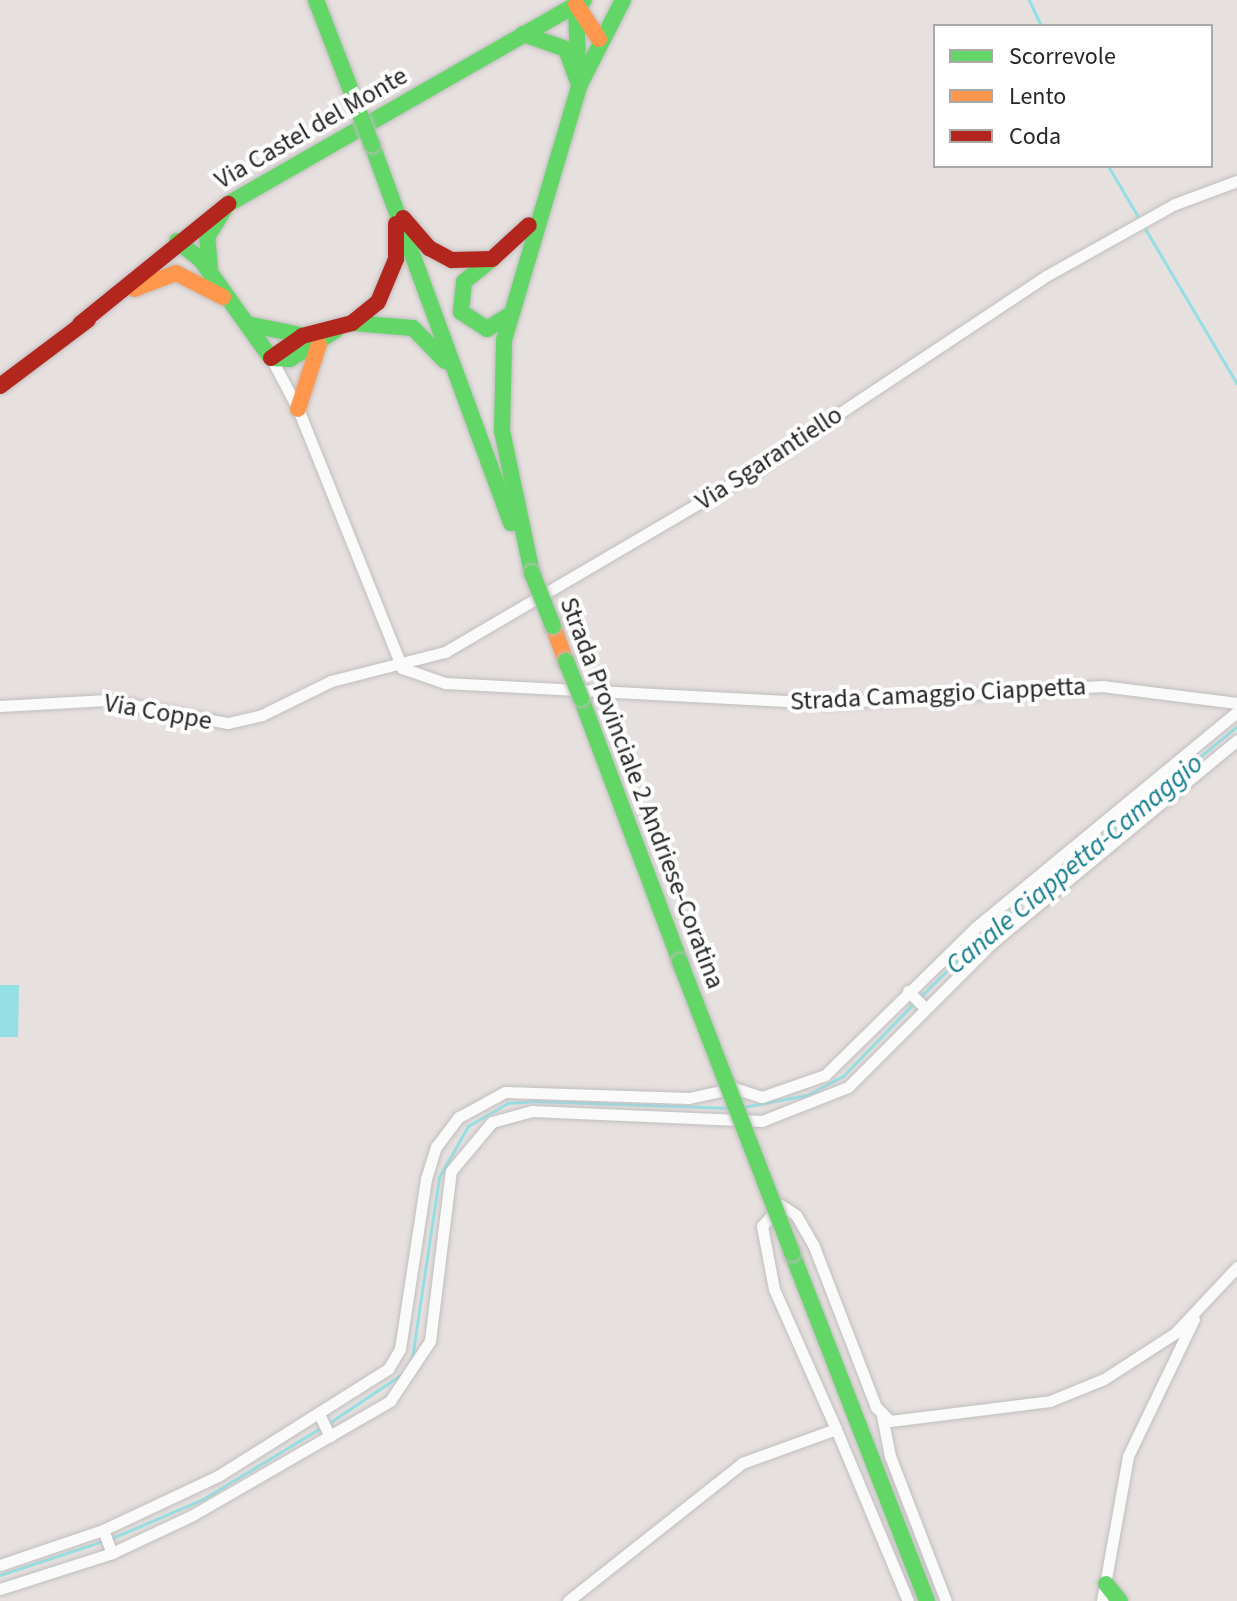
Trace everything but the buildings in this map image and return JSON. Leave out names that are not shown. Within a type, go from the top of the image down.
[{"type":"main road","name":"Strada Provinciale 2 Andriese-Coratina","points":[[316,0],[680,962],[927,1601]]},
{"type":"main road","points":[[532,573],[502,431],[509,315],[535,217],[579,86],[599,39],[623,0]]},
{"type":"main road","points":[[580,2],[599,39]]},
{"type":"main road","points":[[579,86],[580,2]]},
{"type":"main road","name":"Via Castel del Monte","points":[[80,324],[177,241],[232,199],[580,2]]},
{"type":"main road","points":[[523,34],[558,43],[578,68]]},
{"type":"main road","points":[[205,278],[207,237],[232,199]]},
{"type":"main road","points":[[395,207],[429,248],[452,260],[492,259]]},
{"type":"main road","points":[[271,358],[290,359],[319,344],[345,326],[387,288],[396,259],[395,207]]},
{"type":"main road","points":[[509,315],[487,329],[461,312],[464,282],[535,217]]},
{"type":"main road","points":[[177,241],[205,278],[247,324],[271,358]]},
{"type":"main road","points":[[0,386],[80,324],[155,277],[205,278]]},
{"type":"main road","points":[[247,324],[302,336]]},
{"type":"main road","points":[[271,358],[302,336],[345,326],[413,328],[437,346],[467,401]]},
{"type":"main road","points":[[298,409],[319,344]]},
{"type":"main road","points":[[1104,1593],[1120,1601]]},
{"type":"street","name":"Via Sgarantiello","points":[[402,668],[471,639],[629,548],[1009,298],[1147,219],[1237,181]]},
{"type":"street","points":[[271,358],[298,409],[402,668]]},
{"type":"street","name":"Strada Camaggio Ciappetta","points":[[402,668],[445,683],[824,703],[1102,686],[1237,703]]},
{"type":"street","name":"Via Coppe","points":[[0,706],[107,700],[228,723],[262,715],[331,681],[402,668]]},
{"type":"street","points":[[0,1565],[103,1530],[218,1476],[388,1369],[400,1349],[421,1206],[436,1147],[459,1117],[484,1102],[529,1090],[689,1098],[734,1088],[762,1097],[787,1090],[852,1054],[908,991],[1237,712]]},
{"type":"street","points":[[0,1589],[112,1553],[330,1437],[390,1401],[416,1371],[430,1341],[442,1210],[459,1154],[492,1122],[532,1111],[637,1118],[784,1117],[848,1087],[993,942],[1237,740]]},
{"type":"street","points":[[1100,826],[1113,843]]},
{"type":"street","points":[[908,991],[926,1009]]},
{"type":"street","points":[[637,1118],[639,1094]]},
{"type":"street","points":[[908,1601],[774,1289],[762,1226],[781,1205],[796,1215],[813,1244],[882,1416],[890,1456],[946,1601]]},
{"type":"street","points":[[421,1206],[442,1210]]},
{"type":"street","points":[[882,1416],[1050,1401],[1104,1379],[1196,1315],[1237,1267]]},
{"type":"street","points":[[1104,1593],[1128,1456],[1196,1315]]},
{"type":"street","points":[[319,1414],[330,1437]]},
{"type":"street","points":[[568,1601],[742,1463],[836,1429]]},
{"type":"street","points":[[103,1530],[112,1553]]},
{"type":"water","points":[[0,985],[19,985],[18,1037],[0,1037]]},
{"type":"waterway","points":[[1029,0],[1040,24]]},
{"type":"waterway","points":[[1109,168],[1237,384]]},
{"type":"waterway","name":"Canale Ciappetta-Camaggio","points":[[920,997],[984,934],[1237,726]]},
{"type":"waterway","name":"Canale Ciappetta-Camaggio","points":[[743,1107],[807,1095],[843,1076],[914,1003]]},
{"type":"waterway","name":"Canale Ciappetta-Camaggio","points":[[412,1358],[439,1177],[468,1126],[508,1103],[534,1101],[732,1108]]},
{"type":"waterway","name":"Canale Ciappetta-Camaggio","points":[[329,1423],[402,1374]]},
{"type":"waterway","name":"Canale Ciappetta-Camaggio","points":[[110,1539],[203,1499],[322,1427]]},
{"type":"waterway","name":"Canale Ciappetta-Camaggio","points":[[0,1575],[103,1541]]},
{"type":"traffic: fast","points":[[316,0],[372,145]]},
{"type":"traffic: fast","points":[[228,204],[584,0]]},
{"type":"traffic: fast","points":[[532,573],[502,431],[504,340],[579,86],[623,0]]},
{"type":"traffic: fast","points":[[576,4],[578,66]]},
{"type":"traffic: fast","points":[[523,34],[566,49],[579,85]]},
{"type":"traffic: fast","points":[[372,145],[511,523]]},
{"type":"traffic: fast","points":[[210,269],[207,237],[224,210]]},
{"type":"traffic: fast","points":[[177,241],[201,260],[271,358]]},
{"type":"traffic: fast","points":[[492,259],[464,282],[461,312],[487,329],[509,315]]},
{"type":"traffic: fast","points":[[352,323],[413,328],[445,361]]},
{"type":"traffic: fast","points":[[247,324],[301,335]]},
{"type":"traffic: fast","points":[[271,358],[290,359],[336,330]]},
{"type":"traffic: fast","points":[[532,573],[553,626]]},
{"type":"traffic: fast","points":[[566,661],[581,698]]},
{"type":"traffic: fast","points":[[581,698],[680,962]]},
{"type":"traffic: fast","points":[[680,962],[792,1253]]},
{"type":"traffic: fast","points":[[792,1253],[927,1601]]},
{"type":"traffic: fast","points":[[1106,1584],[1120,1601]]},
{"type":"traffic: slow","points":[[576,4],[599,39]]},
{"type":"traffic: slow","points":[[134,289],[176,273],[223,297]]},
{"type":"traffic: slow","points":[[298,409],[319,344]]},
{"type":"traffic: slow","points":[[553,626],[566,661]]},
{"type":"traffic: jam","points":[[80,324],[228,204]]},
{"type":"traffic: jam","points":[[403,218],[429,248],[452,260],[492,259],[529,225]]},
{"type":"traffic: jam","points":[[271,358],[302,336],[352,323],[378,302],[396,259],[396,224]]},
{"type":"traffic: jam","points":[[0,386],[88,320]]}]
